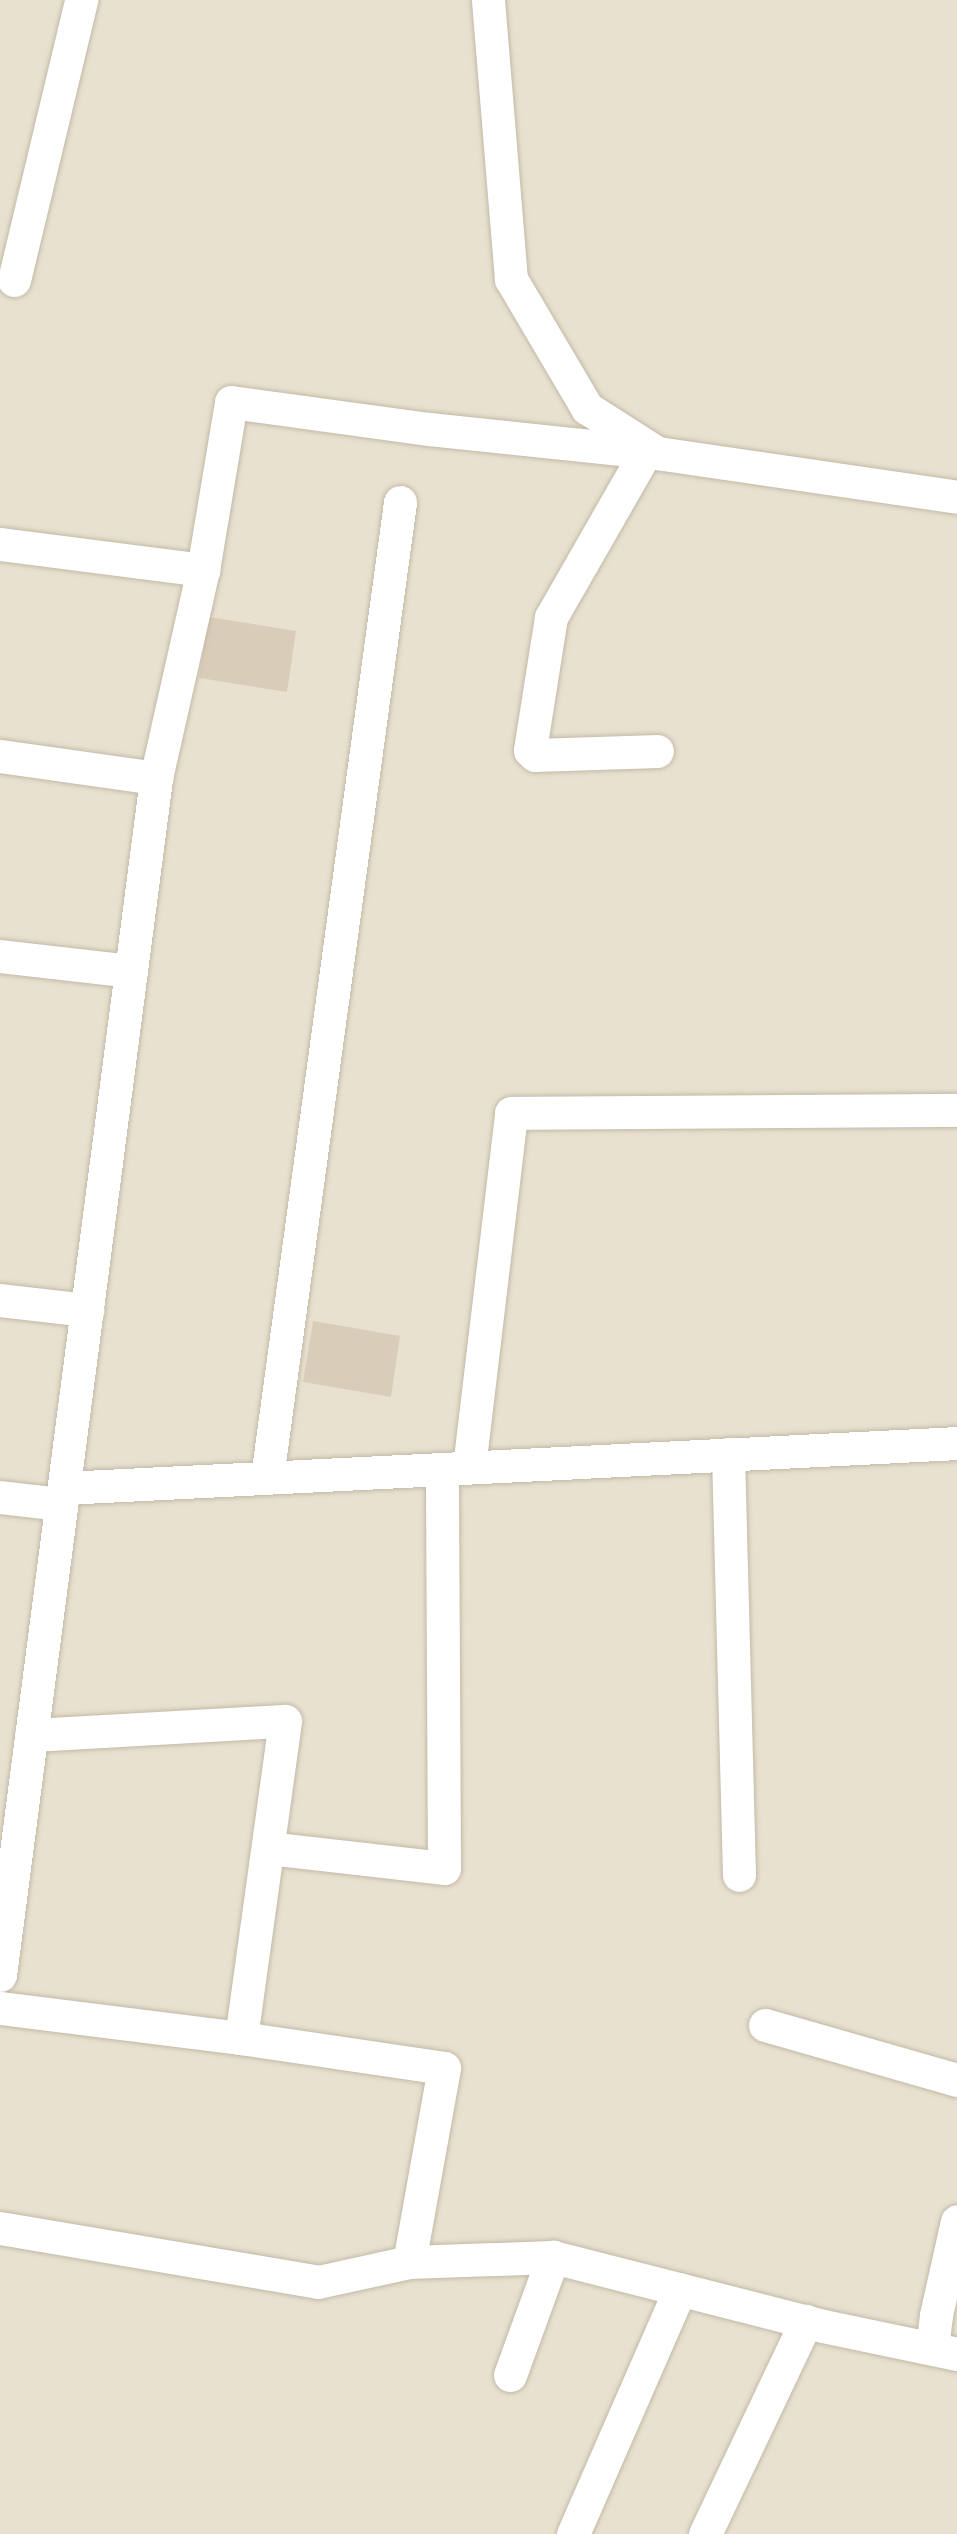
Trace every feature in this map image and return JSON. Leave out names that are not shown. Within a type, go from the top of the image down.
[{"type":"street","points":[[14,280],[81,0]]},
{"type":"street","points":[[488,0],[511,279],[587,408],[651,453]]},
{"type":"street","points":[[0,1975],[156,778],[203,570],[231,402],[429,429],[651,453],[957,497]]},
{"type":"street","points":[[651,453],[551,617],[546,633],[530,750],[535,755],[657,751]]},
{"type":"street","points":[[267,1478],[400,502]]},
{"type":"street","points":[[0,544],[203,570]]},
{"type":"street","points":[[0,756],[156,778]]},
{"type":"street","points":[[0,956],[131,971]]},
{"type":"street","points":[[268,1848],[444,1868],[455,1468],[511,1113],[957,1110]]},
{"type":"street","points":[[0,1300],[87,1310]]},
{"type":"street","points":[[0,1497],[62,1496],[267,1478],[957,1443]]},
{"type":"street","points":[[728,1454],[739,1875]]},
{"type":"street","points":[[31,1735],[285,1721],[241,2038]]},
{"type":"street","points":[[0,2008],[241,2038],[444,2068],[409,2262]]},
{"type":"street","points":[[765,2025],[957,2080]]},
{"type":"street","points":[[0,2228],[318,2282],[409,2262],[553,2257],[806,2321],[944,2351],[936,2315],[957,2221]]},
{"type":"street","points":[[510,2375],[553,2257]]},
{"type":"street","points":[[573,2534],[680,2289]]},
{"type":"street","points":[[705,2534],[806,2321]]},
{"type":"shaded area","points":[[0,0],[957,0],[957,2534],[0,2534]]},
{"type":"building","points":[[209,617],[296,631],[287,692],[199,678]]},
{"type":"building","points":[[313,1321],[400,1336],[391,1397],[303,1382]]}]
